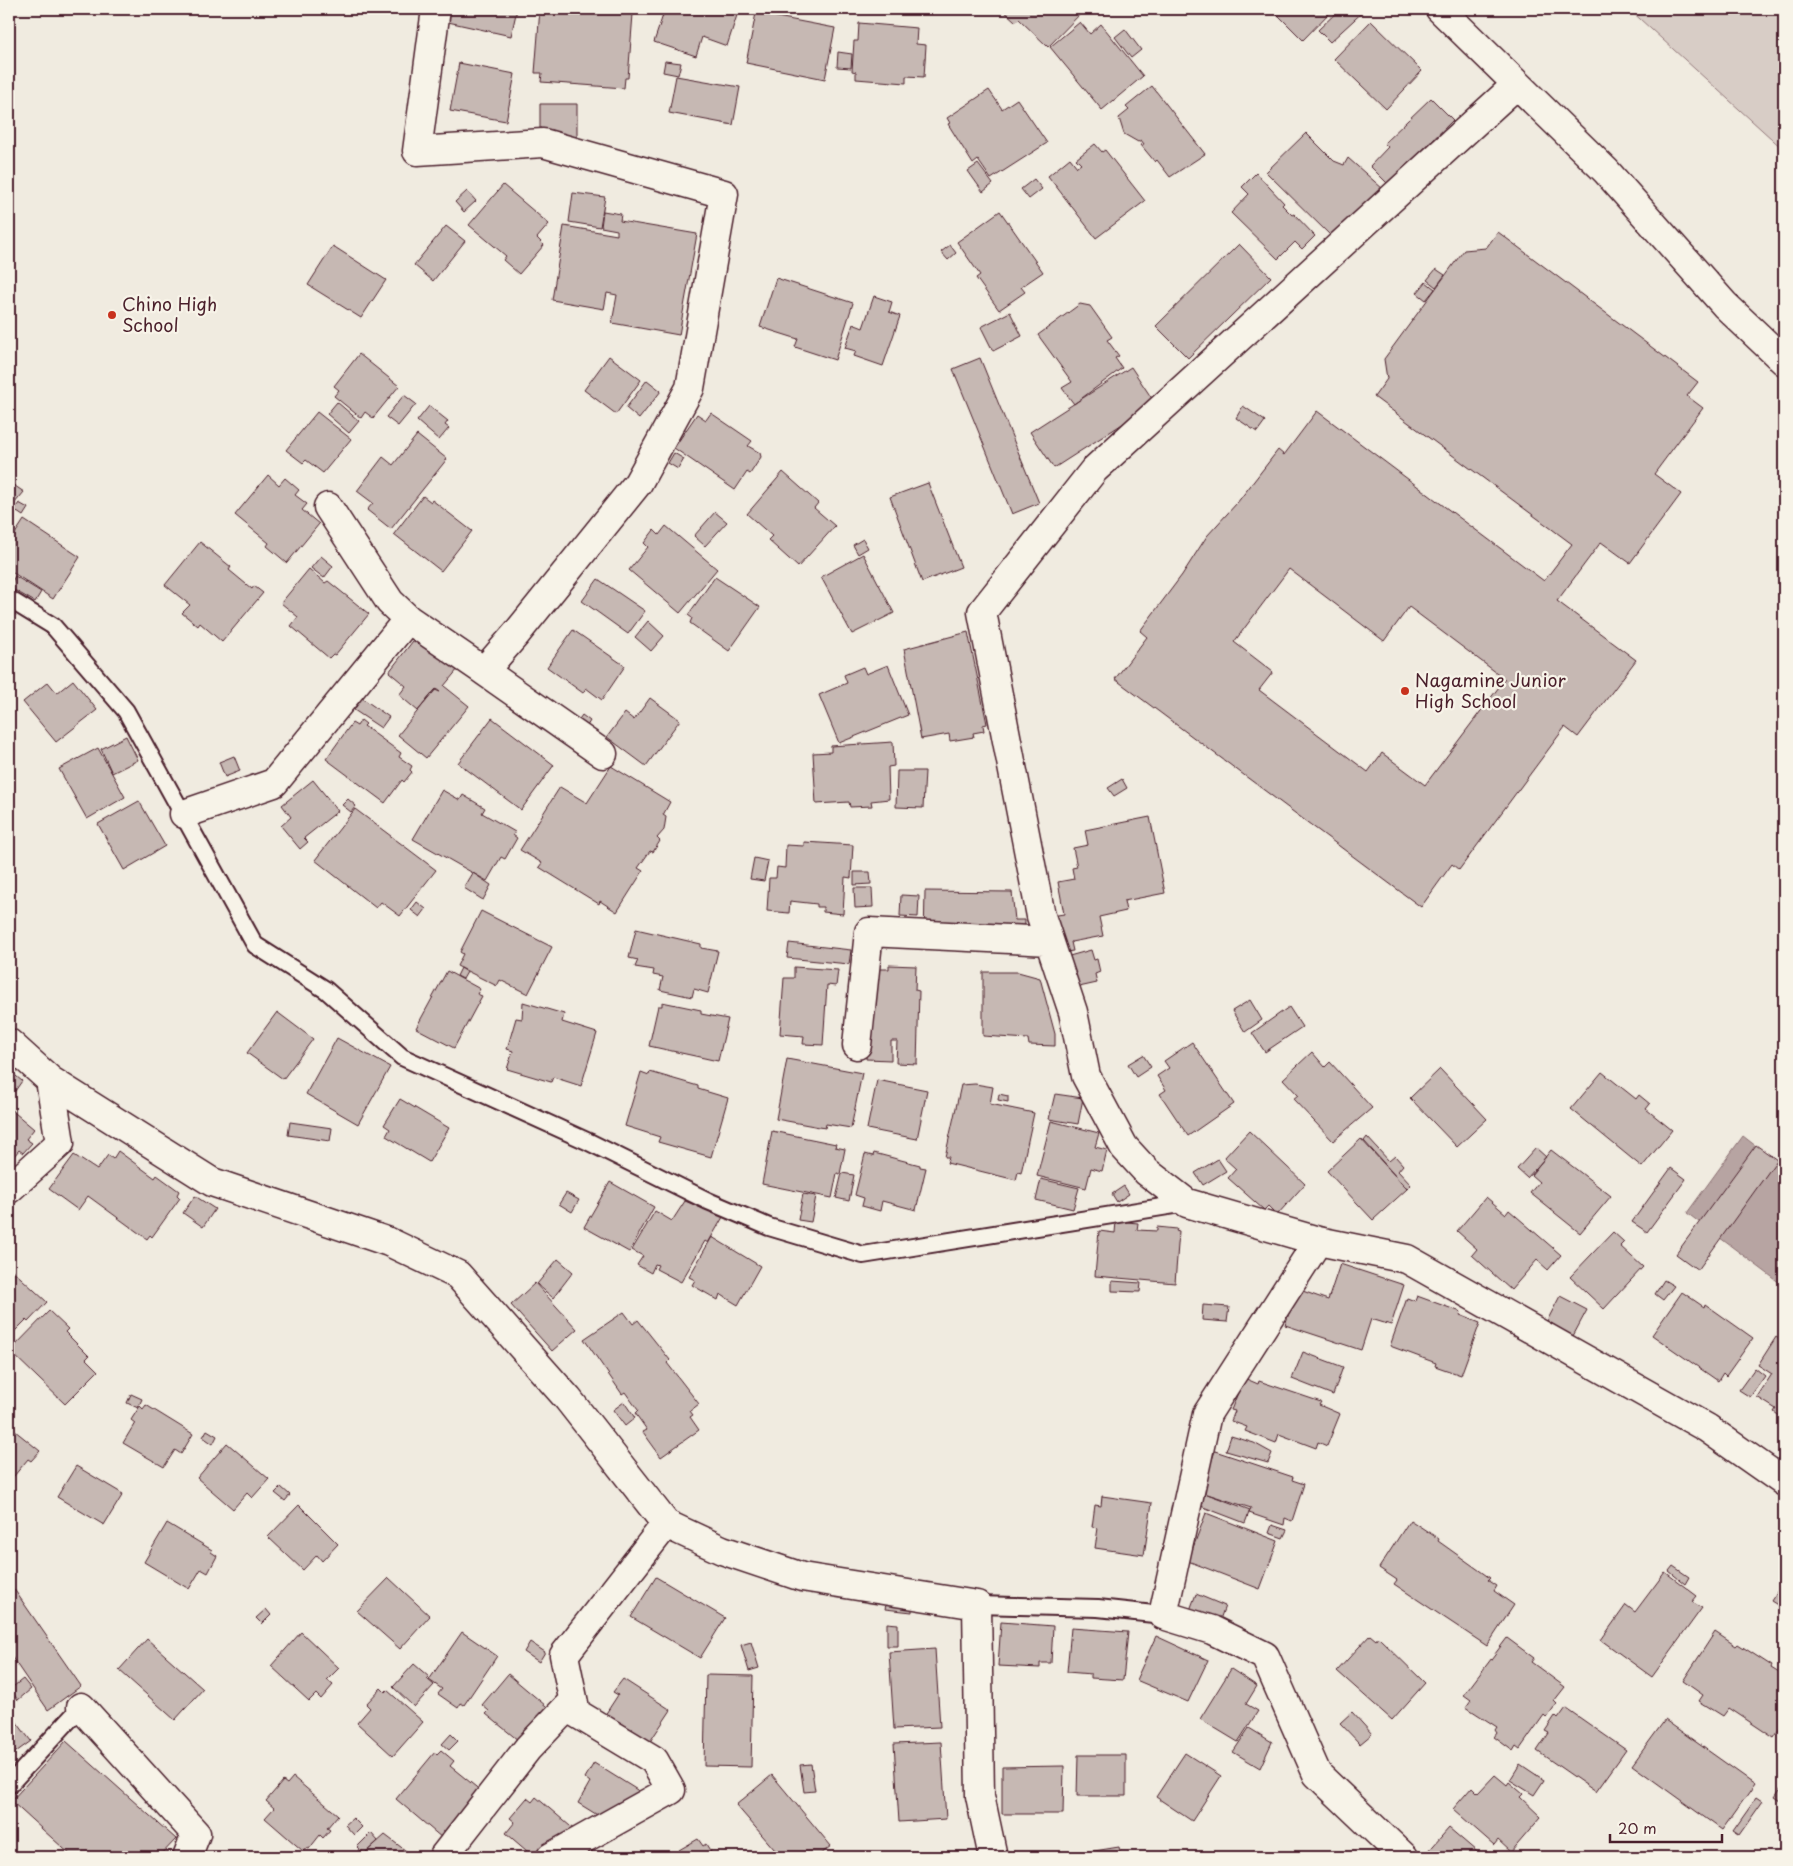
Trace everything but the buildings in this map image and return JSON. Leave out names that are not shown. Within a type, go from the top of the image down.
[{"type":"street","points":[[436,9],[416,151],[543,143],[724,194],[690,388],[638,483],[484,671]]},
{"type":"street","points":[[1440,9],[1606,171],[1725,305],[1784,361]]},
{"type":"street","points":[[1516,85],[1094,470],[982,612],[1041,916],[1073,1012],[1086,1076],[1124,1147],[1147,1172],[1187,1204],[1318,1240],[1406,1259],[1707,1428],[1784,1482]]},
{"type":"street","points":[[328,507],[390,602],[408,619],[603,754]]},
{"type":"street","points":[[184,814],[274,783],[408,619]]},
{"type":"street","points":[[856,1045],[869,932],[1049,941]]},
{"type":"street","points":[[9,1043],[50,1080],[212,1182],[389,1242],[458,1275],[568,1399],[666,1524],[722,1550],[802,1577],[977,1605],[980,1796],[993,1857]]},
{"type":"street","points":[[9,1189],[60,1143],[50,1080]]},
{"type":"street","points":[[1318,1240],[1207,1414],[1163,1615],[1212,1630],[1264,1656],[1317,1774],[1404,1857]]},
{"type":"street","points":[[551,1857],[671,1790],[654,1760],[576,1713],[564,1655],[666,1524]]},
{"type":"street","points":[[443,1857],[528,1748],[573,1701]]},
{"type":"street","points":[[81,1707],[196,1834],[187,1857]]},
{"type":"lane","points":[[9,599],[53,626],[126,711],[255,945],[326,990],[402,1057],[589,1142],[708,1201],[769,1227],[864,1255],[1187,1204]]},
{"type":"lane","points":[[977,1605],[1098,1608],[1163,1615]]},
{"type":"lane","points":[[9,1785],[81,1707]]},
{"type":"shaded area","points":[[1629,9],[1784,9],[1784,150]]},
{"type":"shaded area","points":[[1743,1136],[1784,1168],[1784,1286],[1687,1213]]},
{"type":"place","name":"Chino High School","points":[[112,315]]},
{"type":"place","name":"Nagamine Junior High School","points":[[1405,691]]}]
